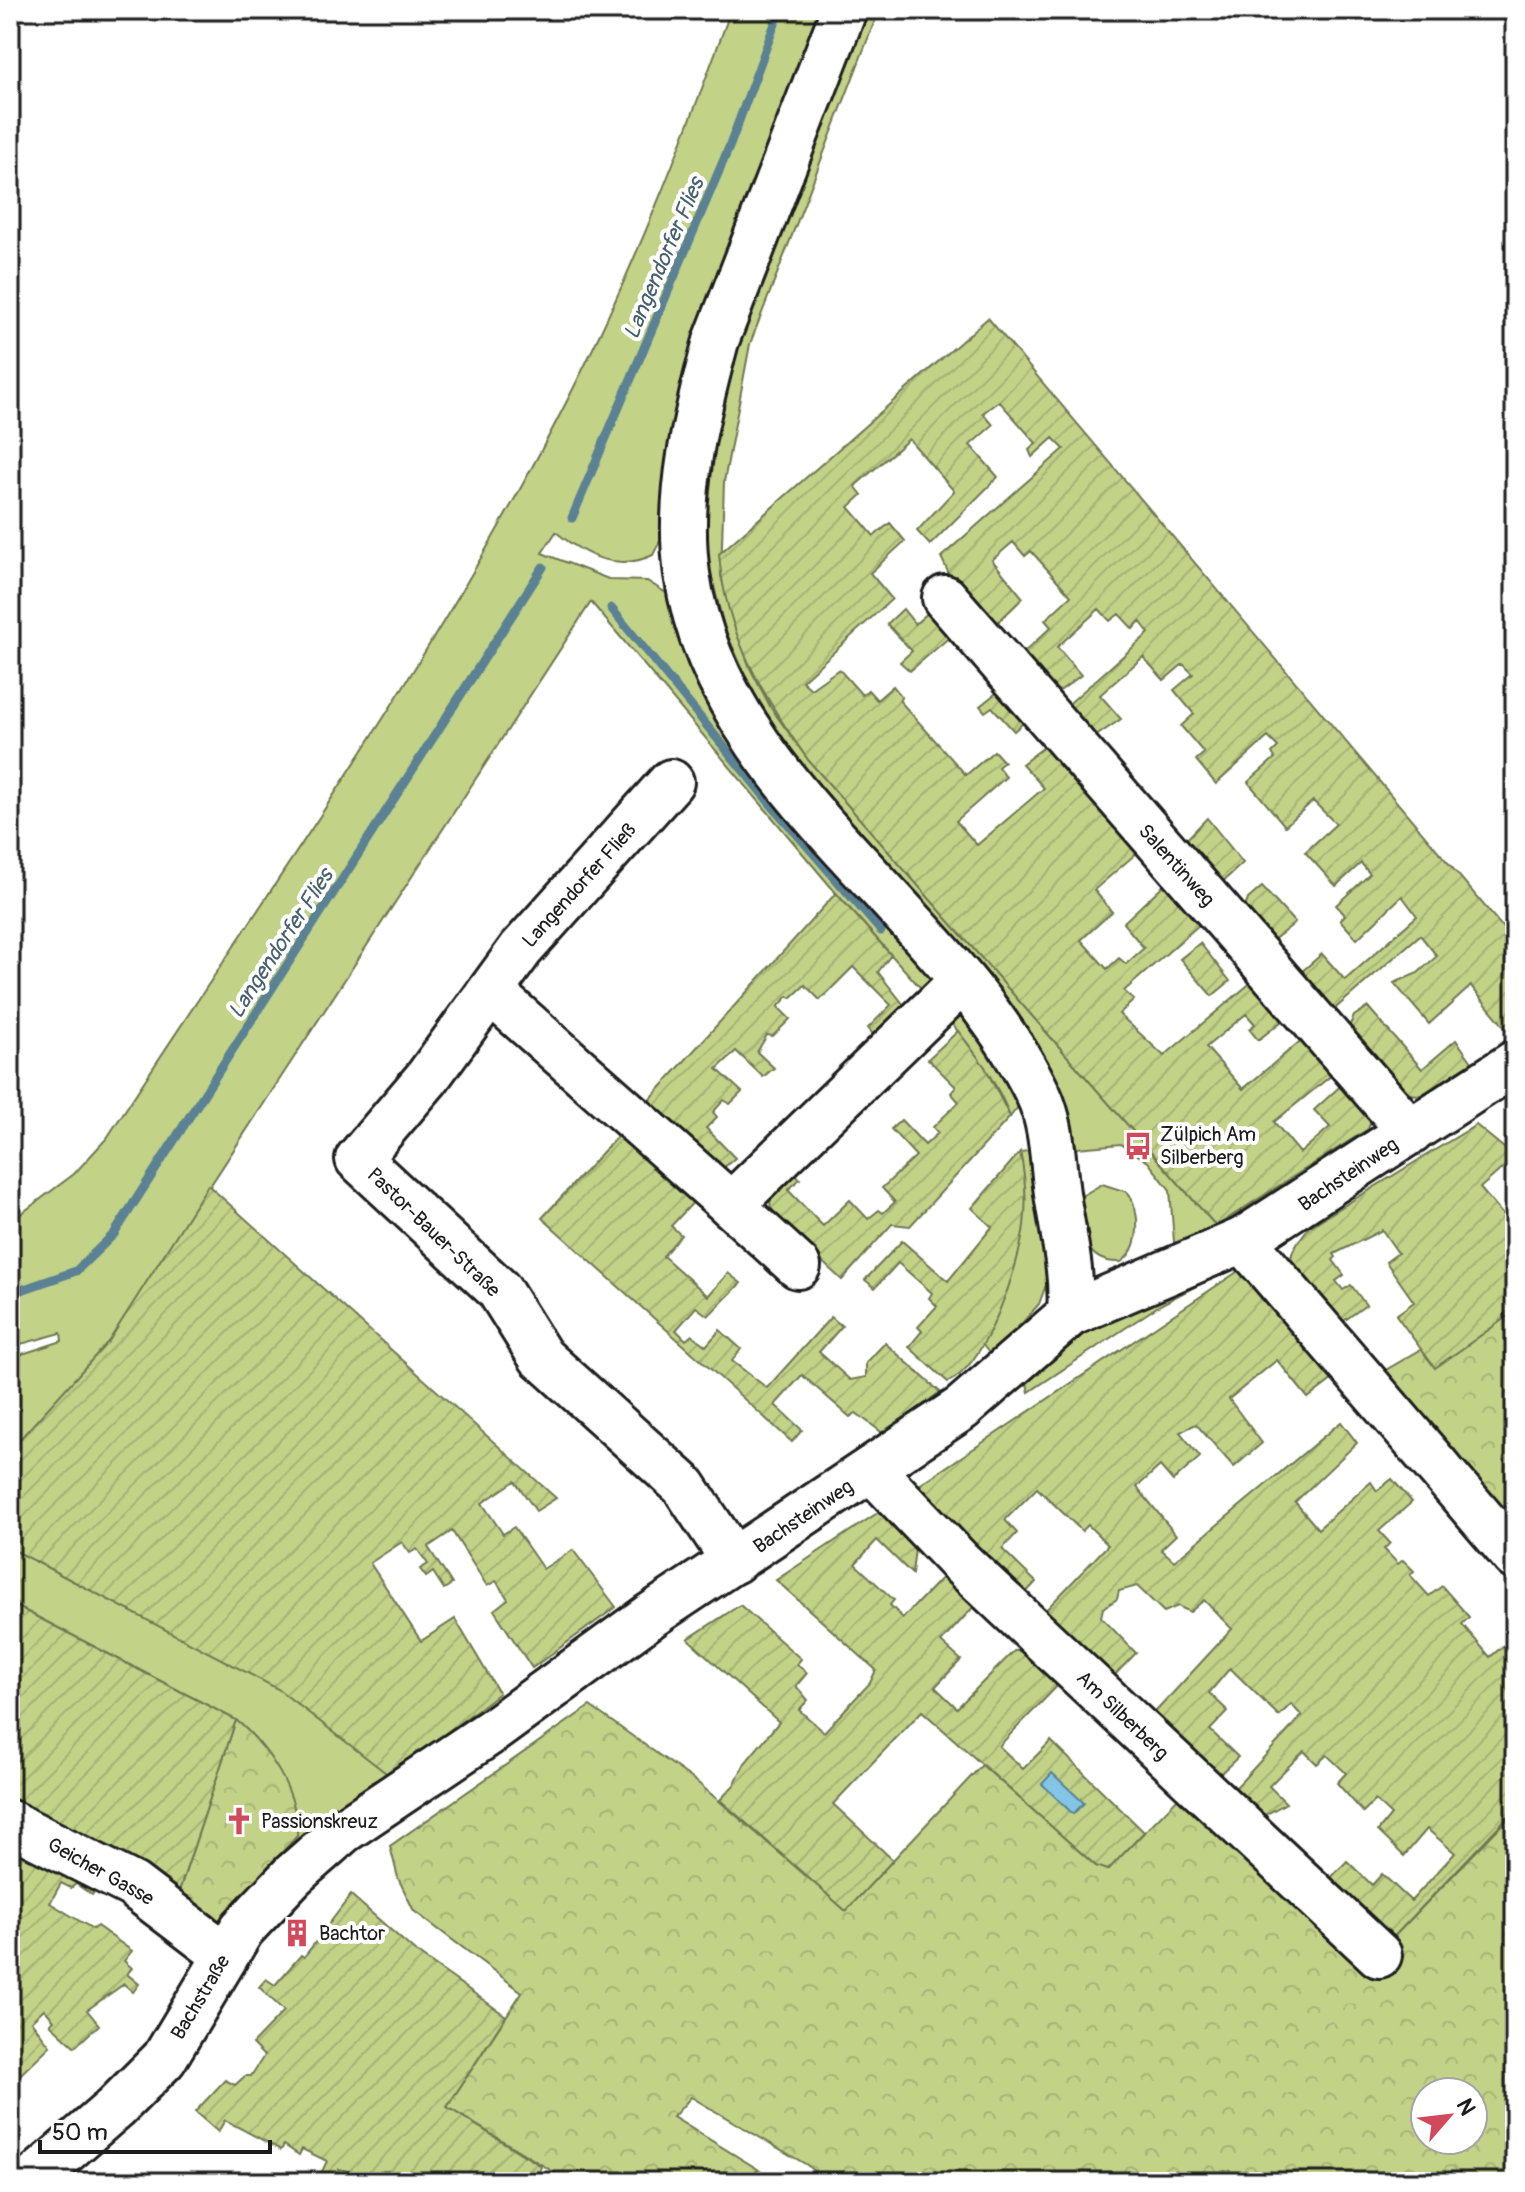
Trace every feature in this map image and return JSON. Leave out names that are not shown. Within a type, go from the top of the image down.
[{"type":"street","points":[[844,10],[716,341],[691,456],[684,541],[687,576],[711,653],[749,727],[781,774],[961,982],[1016,1054],[1043,1106],[1051,1133],[1069,1254],[1070,1314]]},
{"type":"street","name":"Salentinweg","points":[[945,598],[1411,1132]]},
{"type":"street","name":"Langendorfer Fließ","points":[[491,992],[521,949],[671,782]]},
{"type":"street","points":[[731,1205],[961,982]]},
{"type":"street","points":[[491,992],[798,1266]]},
{"type":"street","name":"Pastor-Bauer-Straße","points":[[491,992],[427,1078],[358,1159],[499,1290],[541,1357],[684,1486],[734,1561]]},
{"type":"street","name":"Bachsteinweg","points":[[371,1813],[492,1731],[638,1624],[872,1470],[988,1388],[1070,1314],[1243,1240],[1515,1063]]},
{"type":"street","points":[[1243,1240],[1515,1557]]},
{"type":"street","name":"Am Silberberg","points":[[872,1470],[959,1561],[1379,1955]]},
{"type":"street","name":"Bachstraße","points":[[49,2178],[164,2059],[242,1929],[322,1847],[371,1813]]},
{"type":"street","name":"Geicher Gasse","points":[[10,1823],[133,1885],[225,1955]]},
{"type":"green space","points":[[731,10],[826,10],[665,515],[661,539],[653,555],[640,560],[614,562],[578,548],[556,532],[542,553],[611,580],[647,581],[671,596],[928,970],[930,981],[925,993],[836,893],[591,602],[109,1341],[79,1374],[415,1757],[301,1837],[213,1934],[210,1931],[297,1836],[293,1803],[269,1757],[236,1720],[10,1603],[10,1548],[138,1615],[10,1530],[10,1358],[62,1341],[61,1333],[10,1347],[10,1222],[74,1174],[107,1138],[406,683],[462,590],[517,495],[614,304],[675,158]]},
{"type":"green space","points":[[861,10],[879,10],[750,344],[724,482],[721,576],[750,668],[771,708],[809,761],[1216,1226],[1344,1144],[1345,1150],[1244,1216],[1179,1244],[1174,1242],[1170,1190],[1148,1162],[1121,1144],[1077,1148],[1055,1082],[1021,1026],[854,835],[764,717],[724,627],[707,558],[704,502],[723,377]]},
{"type":"green space","points":[[988,318],[1515,942],[1515,1034],[1512,1036],[1471,986],[1429,1024],[1394,983],[1418,973],[1437,956],[1420,935],[1330,1013],[1299,974],[1322,954],[1345,980],[1417,916],[1402,896],[1357,939],[1340,920],[1345,915],[1336,905],[1370,874],[1361,863],[1336,886],[1305,852],[1336,824],[1313,801],[1285,826],[1248,782],[1275,758],[1272,753],[1278,747],[1268,737],[1216,784],[1196,760],[1204,753],[1181,726],[1194,714],[1174,690],[1193,674],[1183,664],[1164,680],[1143,657],[1100,695],[1121,719],[1096,736],[1086,736],[1064,708],[1149,633],[1140,621],[1133,629],[1119,614],[1110,621],[1099,609],[1057,647],[1081,675],[1061,690],[1051,693],[1018,658],[1051,627],[1045,620],[1071,596],[1031,551],[1025,556],[1013,542],[992,560],[1023,598],[991,629],[957,591],[941,557],[1064,449],[1053,438],[1032,457],[1029,450],[1036,443],[999,401],[983,413],[993,425],[970,445],[998,477],[930,545],[917,531],[954,491],[909,439],[855,486],[862,495],[849,507],[874,536],[890,523],[905,541],[870,573],[892,599],[802,681],[811,689],[839,669],[862,695],[868,690],[877,700],[893,686],[902,697],[899,700],[966,775],[994,751],[1004,762],[998,767],[1006,777],[956,821],[977,845],[1044,788],[1022,764],[1053,740],[1145,846],[1094,890],[1112,912],[1081,940],[1107,969],[1119,958],[1126,964],[1144,948],[1123,923],[1173,876],[1208,917],[1124,991],[1134,1000],[1119,1014],[1164,1056],[1260,975],[1286,1018],[1258,1040],[1249,1029],[1255,1024],[1246,1014],[1206,1047],[1243,1089],[1310,1033],[1338,1070],[1274,1122],[1300,1153],[1330,1127],[1314,1110],[1347,1080],[1372,1118],[1368,1129],[1216,1226],[809,761],[762,689],[729,611],[719,554]]},
{"type":"green space","points":[[937,605],[958,630],[910,671],[900,662],[912,651],[887,624],[903,609],[915,624]]},
{"type":"green space","points":[[1005,686],[1032,715],[1014,731],[992,707],[985,712],[980,706]]},
{"type":"green space","points":[[1207,818],[1243,863],[1218,886],[1182,844]]},
{"type":"green space","points":[[1262,887],[1295,923],[1268,944],[1243,914],[1248,899]]},
{"type":"green space","points":[[836,893],[891,955],[878,972],[907,1009],[876,1038],[868,1028],[891,1005],[853,967],[820,1000],[805,985],[791,998],[788,996],[778,1007],[790,1019],[773,1036],[767,1035],[757,1052],[774,1068],[763,1077],[736,1051],[717,1069],[742,1092],[730,1104],[724,1100],[713,1112],[717,1117],[706,1128],[735,1158],[720,1171],[644,1106]]},
{"type":"green space","points":[[1200,943],[1230,981],[1212,996],[1180,959]]},
{"type":"green space","points":[[1368,1007],[1422,1069],[1456,1040],[1472,1062],[1421,1095],[1406,1094],[1347,1031],[1354,1016]]},
{"type":"green space","points":[[960,1013],[967,1015],[1021,1103],[1010,1117],[982,1064],[946,1017]]},
{"type":"green space","points":[[958,1031],[985,1067],[1010,1117],[910,1226],[892,1224],[842,1280],[771,1215],[770,1196],[792,1169],[800,1179],[788,1190],[823,1226],[850,1200],[868,1219],[879,1210],[883,1213],[895,1202],[882,1188],[916,1156],[891,1129],[901,1120],[925,1145],[938,1133],[933,1127],[959,1102],[951,1093],[956,1087],[928,1059]]},
{"type":"green space","points":[[1476,1125],[1515,1157],[1480,1188],[1509,1222],[1515,1218],[1515,1311],[1435,1368],[1396,1315],[1414,1302],[1386,1262],[1398,1253],[1382,1230],[1334,1254],[1336,1257],[1333,1260],[1344,1275],[1336,1281],[1343,1290],[1351,1285],[1366,1305],[1341,1323],[1298,1276],[1291,1257],[1309,1227]]},
{"type":"green space","points":[[624,1129],[699,1196],[671,1226],[681,1235],[663,1256],[708,1296],[728,1273],[741,1283],[708,1316],[696,1307],[676,1330],[686,1340],[692,1335],[706,1346],[720,1330],[741,1349],[732,1361],[767,1388],[831,1317],[842,1326],[819,1352],[850,1380],[866,1377],[866,1363],[885,1343],[940,1392],[884,1434],[856,1413],[850,1417],[802,1375],[775,1405],[802,1430],[792,1442],[542,1218]]},
{"type":"green space","points":[[1035,1150],[1050,1274],[1039,1304],[992,1357],[982,1344],[1003,1298],[1022,1227],[1024,1178],[1020,1152]]},
{"type":"green space","points":[[1020,1152],[1025,1207],[1016,1264],[988,1336],[962,1372],[948,1382],[909,1347],[922,1331],[918,1327],[937,1306],[929,1298],[932,1293],[898,1263],[875,1288],[865,1280],[902,1241],[948,1281],[992,1227],[972,1208]]},
{"type":"green space","points":[[1102,1184],[1127,1192],[1135,1209],[1136,1239],[1128,1256],[1121,1262],[1098,1257],[1086,1242],[1083,1231],[1080,1197]]},
{"type":"green space","points":[[208,1185],[556,1498],[536,1511],[515,1481],[482,1503],[503,1534],[514,1527],[543,1569],[573,1550],[616,1607],[532,1668],[494,1610],[508,1599],[496,1581],[487,1586],[452,1531],[428,1547],[452,1584],[444,1589],[433,1572],[426,1577],[420,1569],[428,1564],[417,1549],[410,1553],[402,1542],[370,1563],[421,1641],[455,1619],[499,1693],[390,1776],[278,1689],[10,1548],[10,1450],[109,1341]]},
{"type":"green space","points":[[1239,1263],[1160,1305],[1029,1392],[1027,1383],[1099,1321]]},
{"type":"green space","points":[[1249,1264],[1342,1372],[1308,1398],[1277,1360],[1229,1399],[1262,1443],[1234,1467],[1196,1424],[1180,1432],[1200,1457],[1173,1481],[1160,1466],[1137,1487],[1176,1535],[1161,1549],[1174,1561],[1341,1422],[1357,1443],[1295,1502],[1318,1529],[1371,1482],[1377,1491],[1392,1479],[1412,1502],[1379,1531],[1390,1543],[1384,1549],[1398,1564],[1403,1560],[1414,1571],[1410,1575],[1429,1596],[1442,1586],[1469,1617],[1462,1624],[1490,1657],[1515,1636],[1515,1669],[1511,1672],[1515,1687],[1509,1692],[1515,1699],[1515,1809],[1385,1946],[1322,1887],[1347,1861],[1372,1885],[1382,1874],[1411,1901],[1455,1853],[1427,1829],[1404,1856],[1378,1831],[1391,1815],[1375,1800],[1363,1812],[1337,1783],[1346,1773],[1327,1755],[1317,1764],[1304,1751],[1269,1786],[1286,1803],[1253,1822],[1227,1797],[1302,1716],[1291,1704],[1279,1716],[1230,1668],[1209,1693],[1228,1711],[1210,1730],[1238,1757],[1216,1778],[1147,1721],[1232,1629],[1204,1600],[1190,1612],[1178,1606],[1164,1612],[1137,1586],[1119,1591],[1117,1599],[1103,1608],[1101,1617],[1136,1653],[1107,1683],[1039,1617],[1108,1545],[1088,1525],[1082,1531],[1037,1488],[1005,1520],[1017,1533],[1002,1549],[1036,1582],[1020,1599],[909,1492]]},
{"type":"green space","points":[[1515,1295],[1515,1542],[1372,1378]]},
{"type":"green space","points":[[888,1506],[923,1540],[915,1548],[912,1574],[877,1540],[855,1564],[894,1600],[890,1605],[903,1618],[952,1567],[983,1597],[941,1642],[961,1660],[935,1687],[957,1708],[1014,1651],[1039,1650],[1067,1676],[999,1746],[1023,1769],[1051,1741],[1144,1832],[1108,1870],[1096,1866],[922,1711],[833,1804],[893,1860],[846,1911],[720,1800],[779,1722],[688,1639],[740,1605],[801,1659],[797,1664],[807,1673],[796,1686],[808,1700],[799,1710],[824,1732],[870,1683],[876,1670],[776,1580]]},
{"type":"green space","points":[[10,1603],[236,1720],[175,1903],[10,1812]]},
{"type":"green space","points":[[590,1706],[697,1782],[846,1910],[982,1765],[1096,1866],[1107,1870],[1186,1790],[1385,1946],[1515,1811],[1515,2182],[826,2182],[807,2165],[691,2097],[673,2117],[779,2182],[570,2182],[447,2107],[522,1992],[414,1911],[398,1878],[390,1846]]},
{"type":"green space","points":[[236,1720],[270,1757],[287,1787],[293,1803],[297,1836],[210,1931],[175,1903]]},
{"type":"green space","points":[[10,1835],[104,1880],[92,1895],[76,1884],[71,1888],[61,1883],[50,1903],[93,1929],[97,1926],[132,1951],[124,1961],[132,1968],[127,1974],[139,1984],[133,1992],[124,1984],[87,2010],[99,2025],[75,2047],[50,2024],[54,2020],[44,2009],[31,2021],[50,2046],[20,2075],[10,2066]]},
{"type":"green space","points":[[351,1895],[417,1953],[506,2016],[447,2107],[541,2166],[537,2182],[372,2182],[373,2177],[339,2169],[335,2182],[317,2182],[327,2161],[302,2149],[299,2155],[284,2145],[281,2150],[225,2120],[218,2132],[195,2112],[225,2080],[235,2085],[245,2076],[251,2076],[264,2056],[252,2044],[284,2011],[259,1987],[266,1979],[275,1985],[301,1955],[304,1957]]},
{"type":"water","points":[[1052,1773],[1084,1803],[1073,1814],[1042,1784]]},
{"type":"waterway","name":"Langendorfer Flies","points":[[572,518],[730,145],[780,10]]},
{"type":"waterway","name":"Langendorfer Flies","points":[[10,1294],[76,1271],[114,1234],[543,567]]},
{"type":"waterway","points":[[611,608],[769,802],[881,931]]},
{"type":"place","name":"Zülpich Am Silberberg","points":[[1138,1146]]},
{"type":"place","name":"Passionskreuz","points":[[239,1821]]},
{"type":"place","name":"Bachtor","points":[[297,1933]]}]
